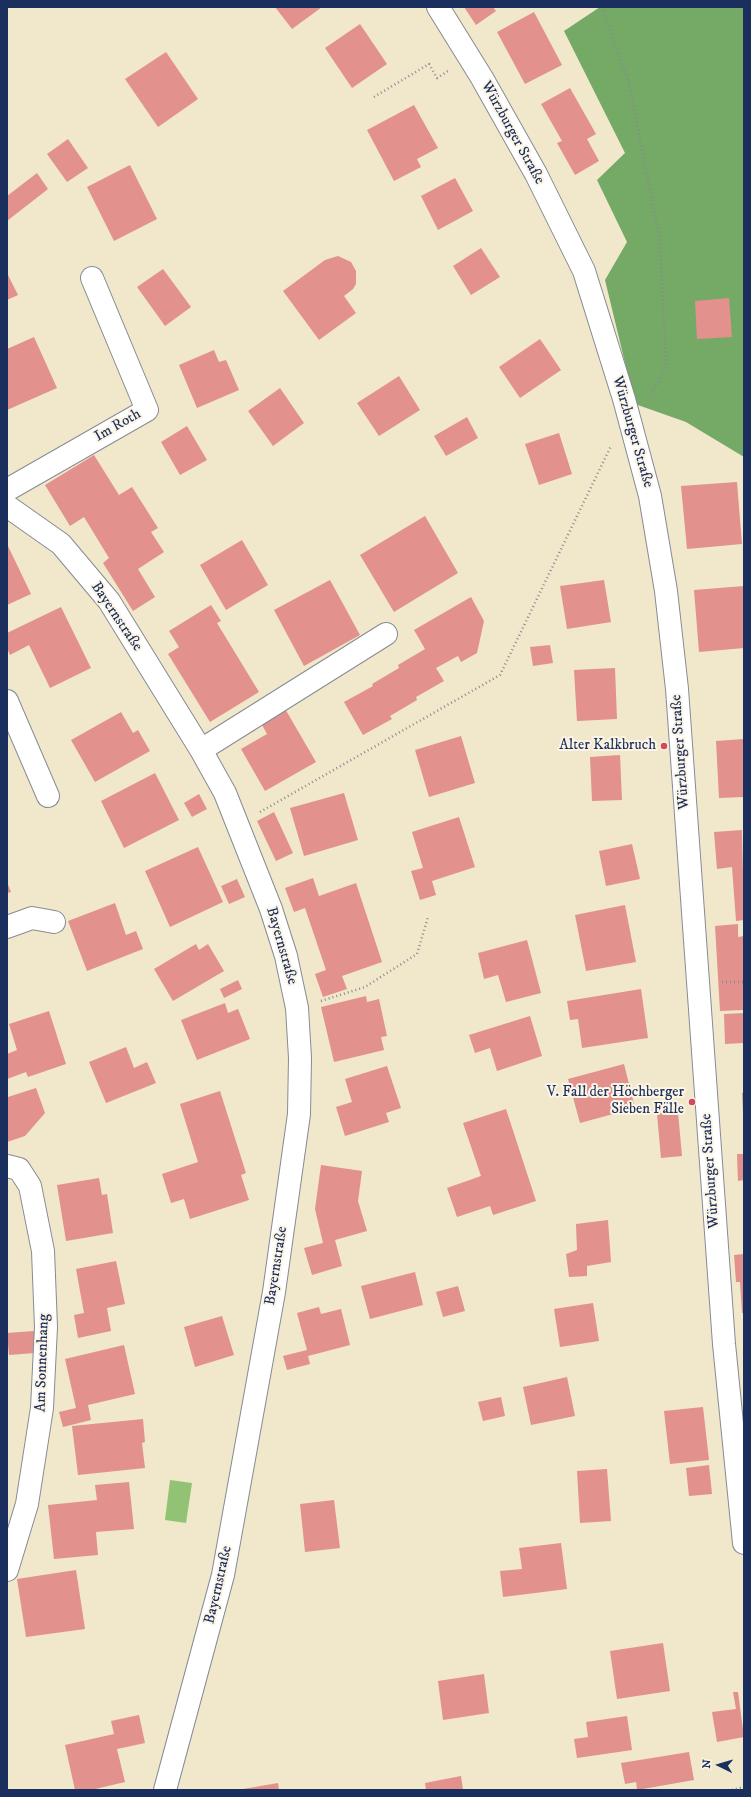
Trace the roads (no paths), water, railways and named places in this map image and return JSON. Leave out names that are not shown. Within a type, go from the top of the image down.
[{"type":"street","name":"Würzburger Straße","points":[[438,7],[482,78],[536,174],[584,271],[632,428],[650,496],[666,591],[677,689],[721,1306],[744,1543]]},
{"type":"street","name":"Im Roth","points":[[7,490],[147,410],[92,278]]},
{"type":"street","name":"Bayernstraße","points":[[7,506],[61,544],[109,601],[201,750],[225,793],[271,908],[286,956],[297,1008],[300,1058],[299,1114],[274,1292],[223,1575],[165,1790]]},
{"type":"street","points":[[201,750],[386,634]]},
{"type":"street","points":[[7,701],[48,796]]},
{"type":"street","points":[[7,927],[32,918],[54,922]]},
{"type":"street","name":"Am Sonnenhang","points":[[7,1166],[20,1169],[30,1186],[43,1251],[46,1327],[42,1408],[26,1504],[7,1570]]},
{"type":"place","name":"Alter Kalkbruch","points":[[664,746]]},
{"type":"place","name":"V. Fall der Höchberger Sieben Fälle","points":[[692,1102]]}]
